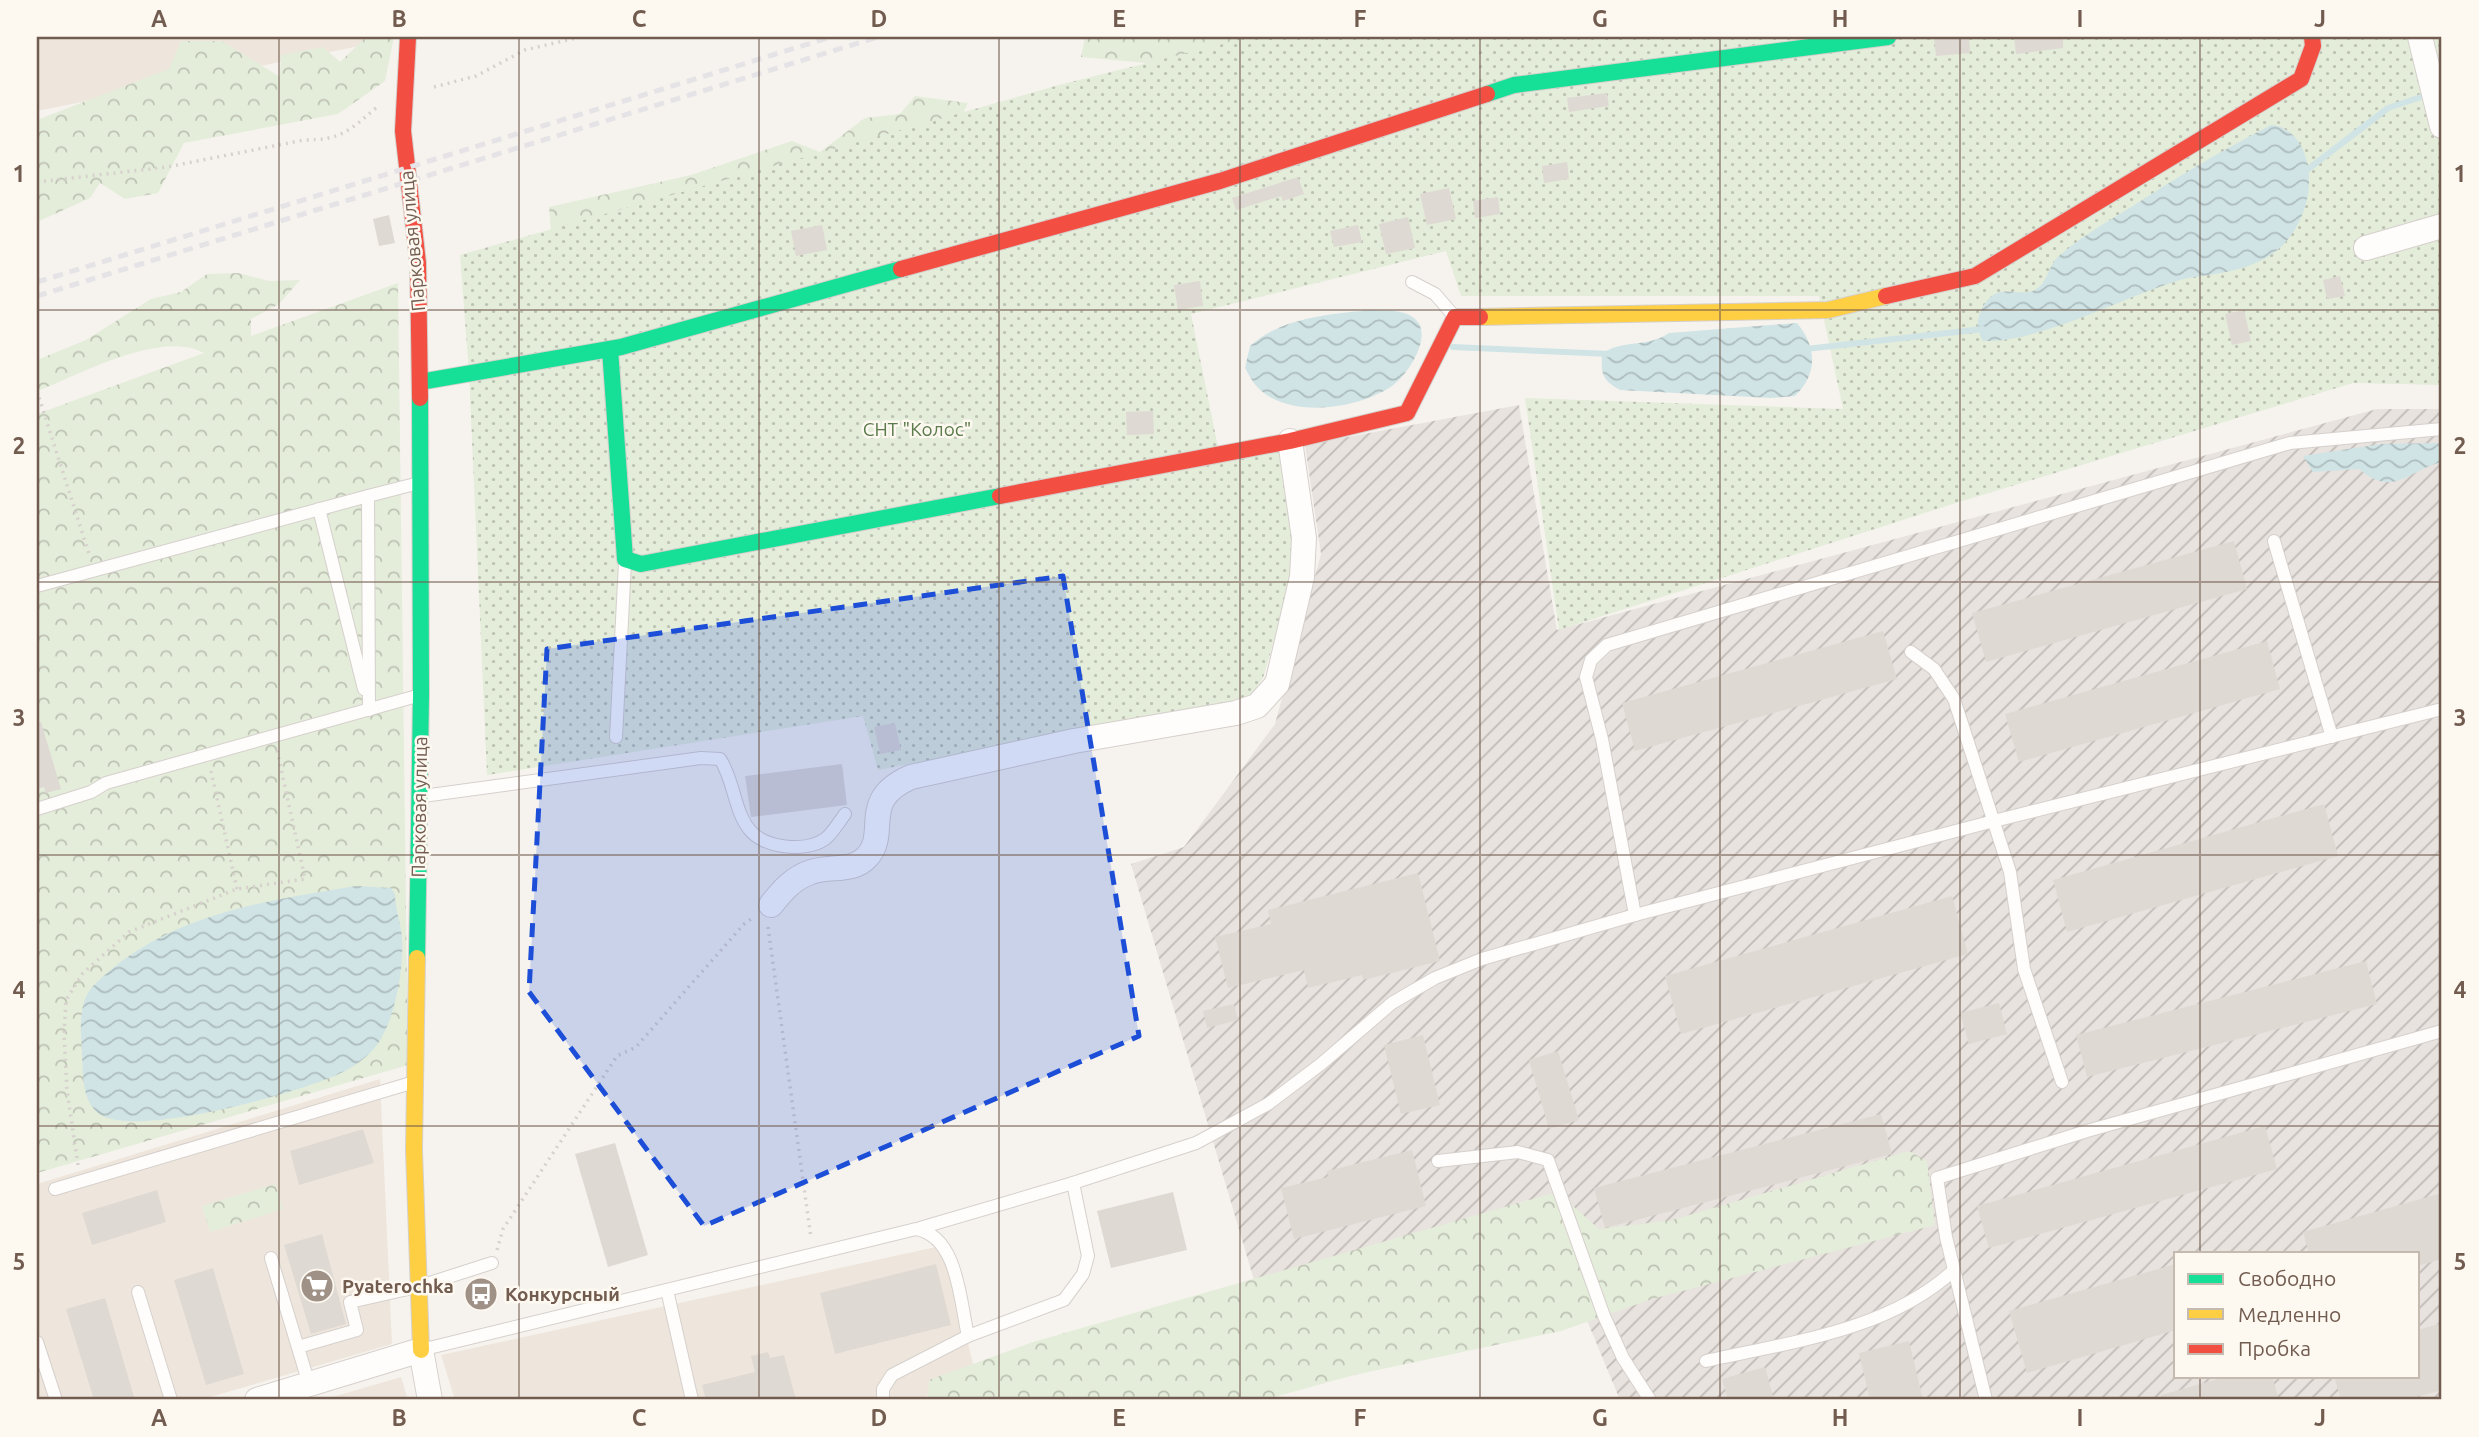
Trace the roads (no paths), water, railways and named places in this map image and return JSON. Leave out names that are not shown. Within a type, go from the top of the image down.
[{"type":"street","name":"Парковая улица","points":[[408,37],[404,94],[405,153],[418,263],[420,382],[421,695],[415,1082],[417,1287],[421,1350]]},
{"type":"street","points":[[420,382],[610,349],[1220,181],[1514,85],[1888,37]]},
{"type":"street","points":[[610,349],[625,559],[641,565],[1290,441],[1407,413],[1455,317],[1828,310],[1975,276],[2301,79],[2313,46],[2312,37]]},
{"type":"street","points":[[2420,37],[2442,127]]},
{"type":"street","points":[[2366,248],[2442,226]]},
{"type":"street","points":[[771,905],[784,888],[807,874],[849,867],[862,862],[873,845],[880,805],[886,794],[895,784],[911,777],[1074,741],[1236,713],[1257,706],[1270,695],[1277,684],[1285,655],[1304,557],[1290,441]]},
{"type":"street","points":[[257,1400],[421,1350],[430,1400]]},
{"type":"lane","points":[[1412,282],[1435,294],[1455,317]]},
{"type":"lane","points":[[1635,915],[1602,739],[1586,677],[1591,660],[1607,645],[2290,443],[2442,429]]},
{"type":"lane","points":[[37,586],[420,482]]},
{"type":"lane","points":[[368,496],[369,710]]},
{"type":"lane","points":[[318,509],[369,710]]},
{"type":"lane","points":[[2274,541],[2332,737]]},
{"type":"lane","points":[[616,737],[625,559]]},
{"type":"lane","points":[[1910,652],[1934,669],[1954,699],[2010,872],[2024,969],[2062,1082]]},
{"type":"lane","points":[[37,809],[91,792],[106,783],[421,695]]},
{"type":"lane","points":[[421,1350],[916,1229],[1073,1183],[1196,1143],[1268,1104],[1321,1064],[1392,1003],[1435,978],[1482,959],[1635,915],[1994,821],[2442,709]]},
{"type":"lane","points":[[419,797],[701,758],[720,759],[728,772],[747,827],[760,840],[785,846],[806,845],[825,839],[845,814]]},
{"type":"lane","points":[[1986,1400],[1954,1270],[1937,1178],[2087,1131],[2442,1031]]},
{"type":"lane","points":[[55,1189],[415,1082]]},
{"type":"lane","points":[[1438,1161],[1518,1152],[1548,1160],[1604,1316],[1623,1358],[1650,1400]]},
{"type":"lane","points":[[883,1400],[883,1389],[892,1375],[968,1336],[1064,1300],[1076,1283],[1088,1256],[1073,1183]]},
{"type":"lane","points":[[916,1229],[931,1232],[943,1244],[950,1261],[968,1336]]},
{"type":"lane","points":[[271,1258],[309,1384]]},
{"type":"lane","points":[[298,1347],[357,1330],[350,1302],[417,1287],[492,1263]]},
{"type":"lane","points":[[1706,1361],[1827,1333],[1877,1318],[1915,1301],[1954,1270]]},
{"type":"lane","points":[[667,1290],[692,1400]]},
{"type":"lane","points":[[138,1292],[171,1400]]},
{"type":"lane","points":[[37,1342],[56,1400]]},
{"type":"water","points":[[2271,125],[2283,128],[2297,139],[2305,155],[2309,178],[2309,190],[2298,224],[2292,235],[2274,252],[2263,260],[2244,267],[2180,280],[2029,335],[1983,341],[1978,330],[1978,319],[1987,300],[1994,294],[2032,291],[2039,287],[2056,259],[2080,240],[2193,169]]},
{"type":"water","points":[[1372,310],[1409,315],[1420,325],[1422,334],[1412,364],[1398,381],[1379,394],[1328,407],[1293,406],[1277,401],[1261,391],[1245,368],[1250,346],[1277,329],[1308,319]]},
{"type":"water","points":[[1797,323],[1808,341],[1812,360],[1808,379],[1795,396],[1771,398],[1620,390],[1609,383],[1603,372],[1602,354],[1609,349],[1661,338],[1669,333]]},
{"type":"water","points":[[2442,443],[2442,462],[2392,482],[2371,478],[2359,469],[2313,472],[2303,456],[2381,444]]},
{"type":"water","points":[[356,886],[391,888],[395,894],[402,937],[400,980],[393,1010],[381,1039],[364,1059],[327,1079],[224,1109],[150,1121],[121,1121],[101,1115],[94,1109],[86,1095],[83,1078],[82,1012],[90,990],[113,968],[140,949],[198,921],[260,903]]},
{"type":"waterway","points":[[2303,173],[2388,108],[2430,94]]},
{"type":"waterway","points":[[1806,349],[1983,329]]},
{"type":"waterway","points":[[1453,347],[1610,354]]},
{"type":"railway","points":[[37,282],[831,37]]},
{"type":"railway","points":[[37,296],[878,37]]},
{"type":"place","name":"Pyaterochka","points":[[317,1286]]},
{"type":"place","name":"Конкурсный","points":[[481,1294]]},
{"type":"park label","name":"СНТ \"Колос\"","points":[[917,429]]}]
